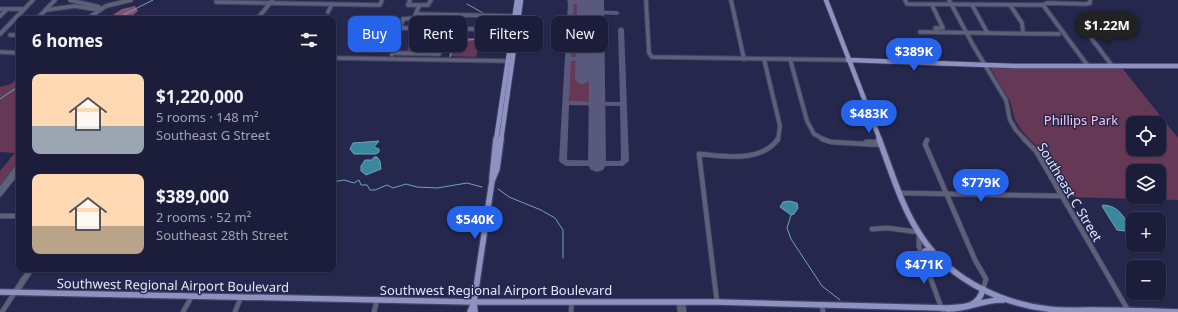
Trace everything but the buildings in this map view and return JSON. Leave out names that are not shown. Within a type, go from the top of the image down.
[{"type":"main road","points":[[515,16],[517,0]]},
{"type":"main road","points":[[510,61],[521,0]]},
{"type":"main road","points":[[826,0],[909,216],[918,233],[932,251],[956,272],[983,289],[1016,302]]},
{"type":"main road","points":[[470,312],[474,302],[492,181],[497,169],[511,52]]},
{"type":"main road","points":[[848,60],[893,63],[985,65],[1114,67],[1178,66]]},
{"type":"main road","points":[[922,256],[925,251],[932,251]]},
{"type":"main road","name":"Southwest Regional Airport Boulevard","points":[[0,292],[474,302],[717,302],[822,305],[897,310],[943,309],[974,304],[980,300],[983,289]]},
{"type":"main road","points":[[943,309],[954,312],[968,311],[979,308],[991,300],[998,299],[1050,310],[1178,312]]},
{"type":"main road","points":[[474,302],[475,312]]},
{"type":"street","points":[[17,16],[33,0]]},
{"type":"street","points":[[40,16],[56,0]]},
{"type":"street","points":[[70,0],[77,3],[99,7],[98,9]]},
{"type":"street","points":[[46,10],[69,6],[83,7],[94,10],[131,0]]},
{"type":"street","points":[[216,2],[272,1],[380,5],[382,0]]},
{"type":"street","points":[[410,0],[408,4],[410,6],[427,6],[431,0]]},
{"type":"street","points":[[646,0],[649,53],[652,57],[848,60]]},
{"type":"street","points":[[731,0],[744,59]]},
{"type":"street","points":[[905,0],[907,4],[1010,6],[1011,4],[1043,5],[1090,1]]},
{"type":"street","name":"Southeast C Street","points":[[949,0],[1006,100],[1010,120],[1016,130],[1036,151],[1129,312]]},
{"type":"street","points":[[967,0],[987,32]]},
{"type":"street","points":[[260,16],[272,1]]},
{"type":"street","points":[[328,12],[332,4]]},
{"type":"street","points":[[932,4],[944,28],[935,28],[937,32]]},
{"type":"street","points":[[1043,5],[1088,66]]},
{"type":"street","points":[[401,25],[403,19],[412,19],[419,6]]},
{"type":"street","points":[[1010,6],[1022,23],[1023,32]]},
{"type":"street","points":[[0,9],[24,9]]},
{"type":"street","points":[[0,16],[7,9]]},
{"type":"street","points":[[90,16],[98,9]]},
{"type":"street","points":[[416,14],[515,16]]},
{"type":"street","points":[[0,34],[16,17]]},
{"type":"street","points":[[920,32],[1023,32],[1058,34]]},
{"type":"street","points":[[1088,34],[1114,67]]},
{"type":"street","points":[[10,35],[16,35]]},
{"type":"street","points":[[0,52],[16,52]]},
{"type":"street","points":[[390,59],[392,53],[439,54],[440,52]]},
{"type":"street","points":[[336,58],[510,61]]},
{"type":"street","points":[[717,302],[699,154],[758,154],[771,148],[778,140],[780,136],[780,126],[764,59]]},
{"type":"street","points":[[790,59],[811,131],[818,137],[828,142],[881,144]]},
{"type":"street","points":[[927,140],[926,144],[975,260],[986,279],[986,284],[983,289]]},
{"type":"street","points":[[0,190],[16,169]]},
{"type":"street","points":[[0,194],[16,174]]},
{"type":"street","points":[[900,192],[1062,196]]},
{"type":"street","points":[[0,216],[16,216]]},
{"type":"street","points":[[872,229],[918,233],[919,247],[943,309]]},
{"type":"street","points":[[2,312],[15,292],[22,286],[29,272]]},
{"type":"street","points":[[183,312],[192,296]]},
{"type":"street","points":[[235,312],[241,297]]},
{"type":"street","points":[[374,312],[378,300]]},
{"type":"street","points":[[571,312],[572,301]]},
{"type":"street","points":[[680,312],[681,302]]},
{"type":"street","points":[[681,302],[684,312]]},
{"type":"street","points":[[822,305],[823,312]]},
{"type":"green space","points":[[572,0],[594,0],[594,16],[571,16]]},
{"type":"green space","points":[[467,38],[475,38],[475,52],[477,52],[476,57],[449,56],[450,52],[467,52]]},
{"type":"green space","points":[[570,52],[594,52],[594,98],[583,102],[570,101],[568,93]]},
{"type":"green space","name":"Phillips Park","points":[[993,67],[1123,69],[1160,116],[1126,116],[1126,156],[1166,156],[1166,123],[1178,138],[1178,200],[1166,200],[1166,164],[1126,164],[1126,199],[1067,197],[1037,147],[1022,131],[1015,120],[1010,101],[991,69]]},
{"type":"green space","points":[[16,80],[16,168],[0,188],[0,171],[15,153],[0,152],[0,87],[11,84]]},
{"type":"shaded area","points":[[135,6],[138,11],[132,16],[112,16],[122,9]]},
{"type":"water","points":[[379,141],[374,147],[379,149],[379,152],[376,154],[354,154],[350,149],[353,143]]},
{"type":"water","points":[[374,157],[377,157],[380,161],[381,169],[366,175],[361,171],[361,166],[365,160],[372,160]]},
{"type":"water","points":[[789,201],[797,203],[798,208],[794,214],[791,215],[780,207],[783,202]]},
{"type":"water","points":[[1102,206],[1114,208],[1121,214],[1126,221],[1126,231],[1117,230]]},
{"type":"waterway","points":[[123,16],[153,0]]},
{"type":"waterway","points":[[467,4],[483,13]]},
{"type":"waterway","points":[[450,57],[455,41],[475,39]]},
{"type":"waterway","points":[[0,99],[16,88]]},
{"type":"waterway","points":[[336,181],[344,180],[354,183],[359,180],[361,185],[367,185],[370,190],[375,190],[387,185],[393,188],[406,184],[417,187],[437,188],[467,183],[482,187]]},
{"type":"waterway","points":[[498,189],[509,197],[541,210],[555,218],[563,230],[563,258]]},
{"type":"waterway","points":[[791,215],[787,228],[791,239],[822,286],[840,300]]},
{"type":"taxiway","points":[[568,59],[571,2]]},
{"type":"taxiway","points":[[571,2],[584,2]]},
{"type":"taxiway","points":[[584,12],[617,13]]},
{"type":"taxiway","points":[[568,59],[563,161],[566,163],[620,164],[625,161],[621,29]]},
{"type":"taxiway","points":[[568,59],[583,59]]},
{"type":"taxiway","points":[[566,103],[623,104]]},
{"type":"runway","points":[[583,79],[584,0]]},
{"type":"runway","points":[[597,0],[597,165]]}]
